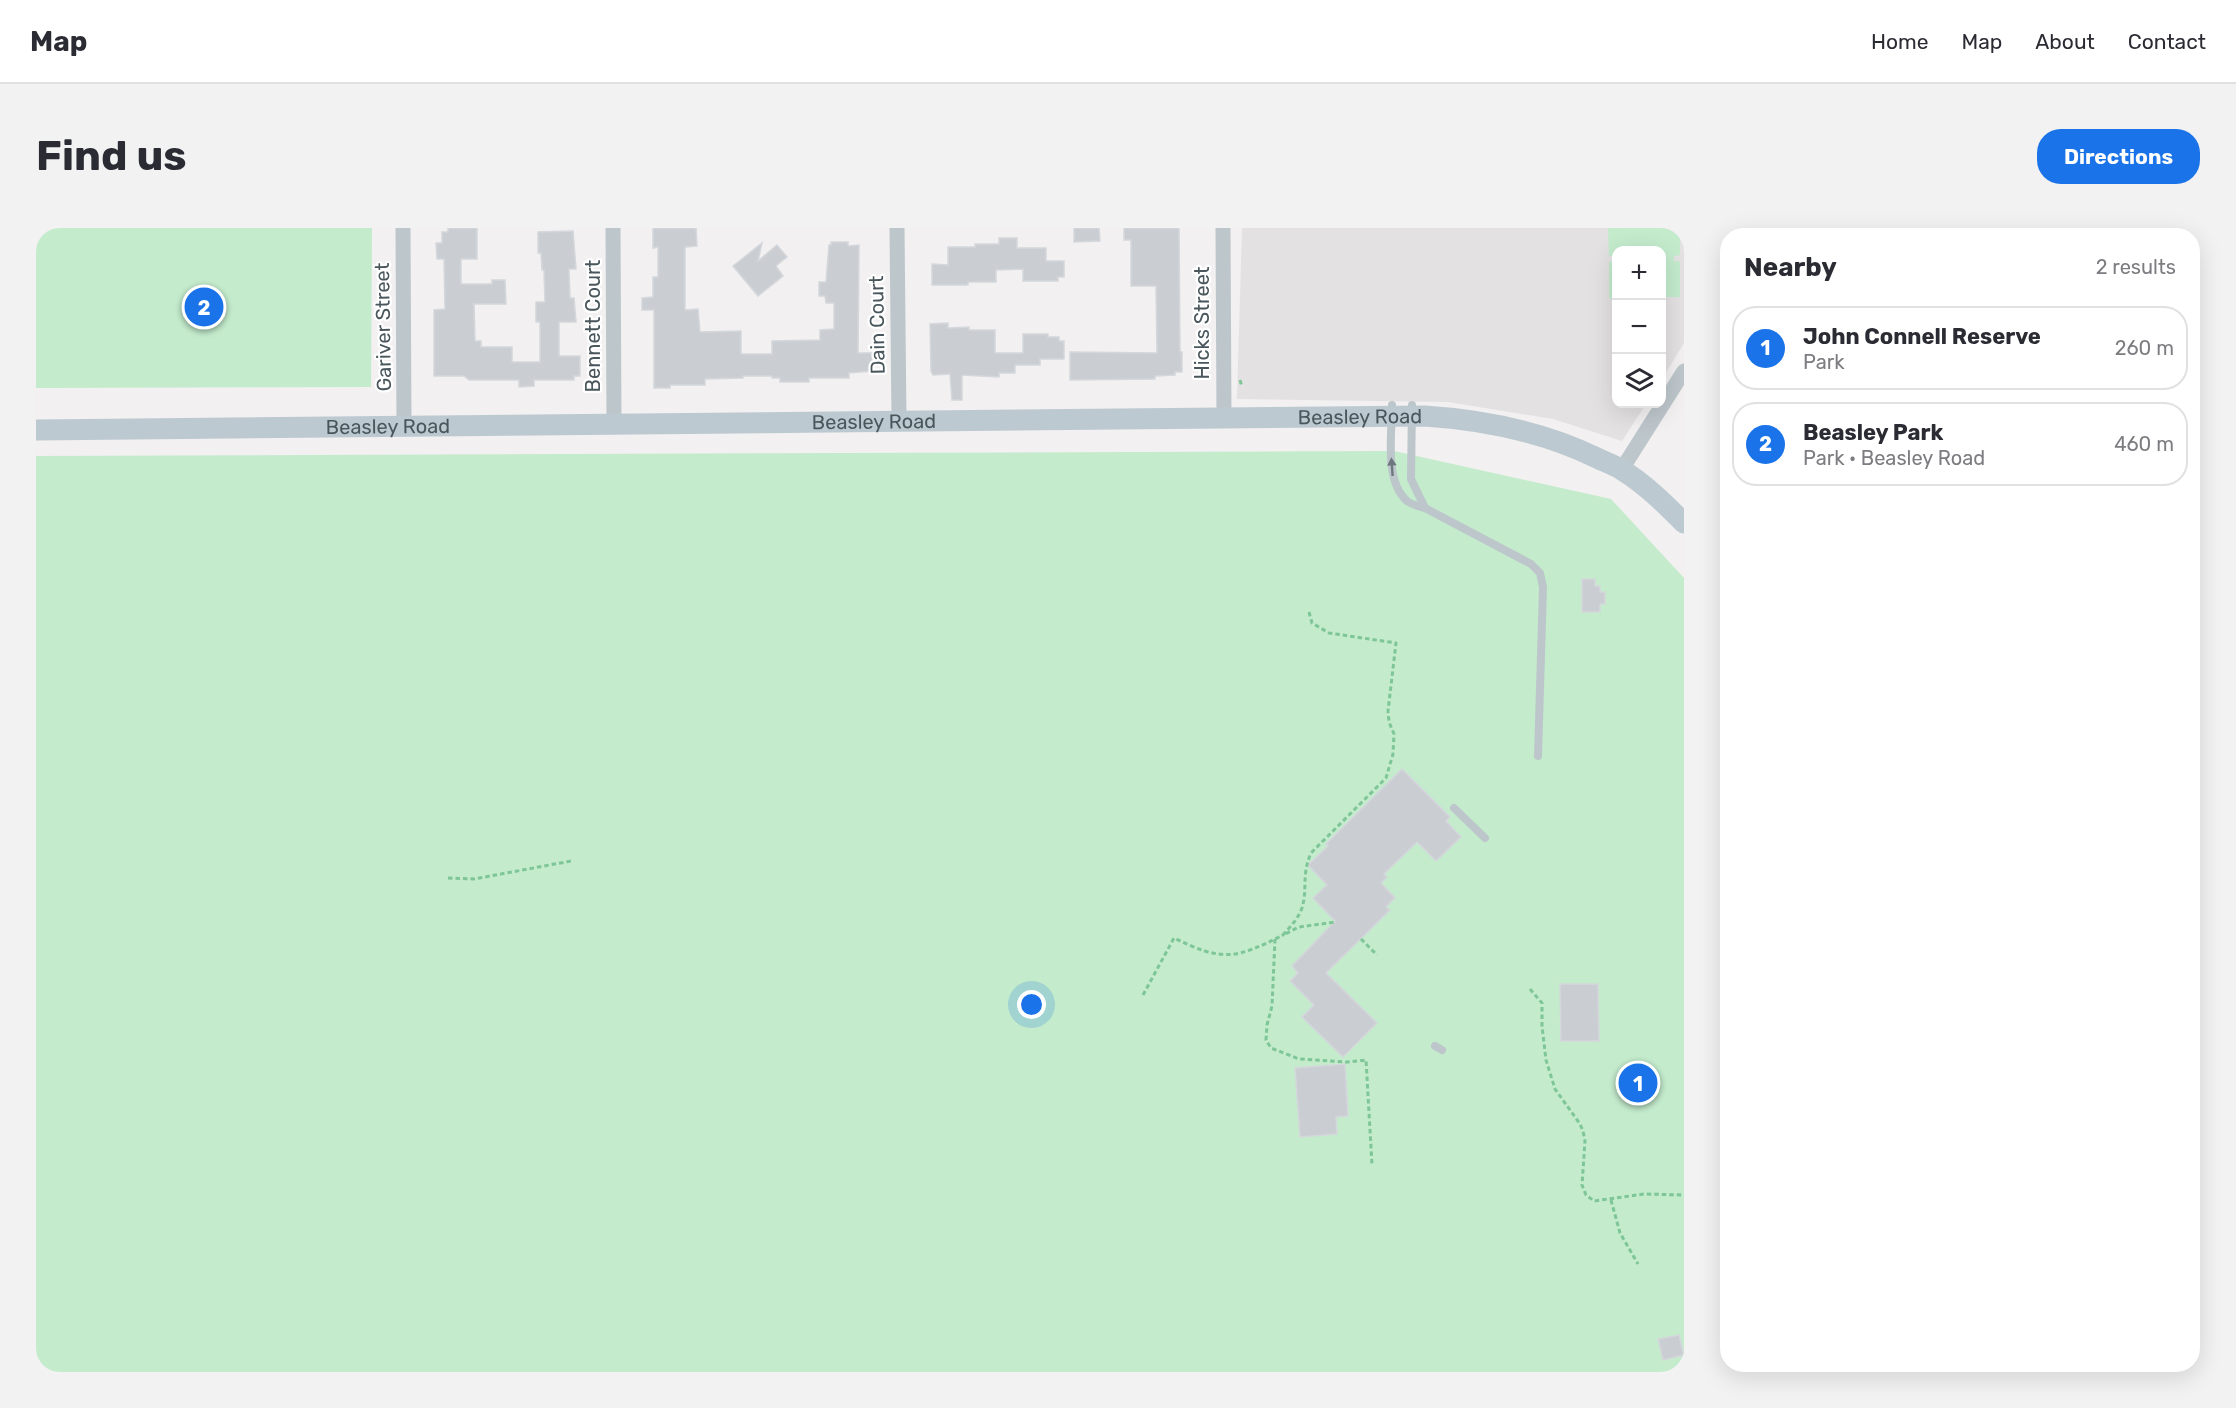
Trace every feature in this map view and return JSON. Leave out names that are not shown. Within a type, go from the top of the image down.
[{"type":"main road","name":"Beasley Road","points":[[36,430],[404,421],[1402,411],[1456,407],[1515,416],[1557,427],[1596,442],[1625,465],[1684,523]]},
{"type":"main road","name":"Beasley Road","points":[[36,419],[404,421]]},
{"type":"main road","name":"Beasley Road","points":[[1625,465],[1668,490],[1684,506]]},
{"type":"street","name":"Gariver Street","points":[[403,228],[404,421]]},
{"type":"street","name":"Bennett Court","points":[[613,228],[614,419]]},
{"type":"street","name":"Dain Court","points":[[897,228],[899,416]]},
{"type":"street","name":"Hicks Street","points":[[1223,228],[1224,413]]},
{"type":"street","points":[[1625,465],[1684,371]]},
{"type":"lane","points":[[1402,411],[1411,479],[1425,508]]},
{"type":"lane","points":[[1402,411],[1392,470],[1395,487],[1408,503],[1425,508],[1531,564],[1540,573],[1543,587],[1538,756]]},
{"type":"lane","points":[[1454,808],[1485,838]]},
{"type":"path","points":[[1283,935],[1297,919],[1302,907],[1305,869],[1311,853],[1386,778],[1393,754],[1394,734],[1389,722],[1388,711],[1396,643],[1329,633],[1312,623],[1309,612]]},
{"type":"path","points":[[448,878],[474,879],[571,861]]},
{"type":"path","points":[[1143,996],[1174,938],[1209,954],[1223,955],[1252,951],[1299,927],[1336,922]]},
{"type":"path","points":[[1275,939],[1272,1006],[1266,1040],[1271,1048],[1299,1059],[1347,1062],[1366,1060],[1372,1166]]},
{"type":"path","points":[[1361,939],[1377,955]]},
{"type":"path","points":[[1530,989],[1542,1003],[1546,1060],[1555,1089],[1583,1131],[1585,1141],[1582,1185],[1586,1195],[1594,1201],[1644,1194],[1684,1195]]},
{"type":"path","points":[[1611,1200],[1620,1233],[1638,1264]]},
{"type":"shaded area","points":[[1242,228],[1684,228],[1684,343],[1666,372],[1666,246],[1612,246],[1612,408],[1643,408],[1622,441],[1553,419],[1448,402],[1237,399]]},
{"type":"green space","points":[[36,228],[372,228],[371,387],[36,388]]},
{"type":"green space","points":[[1608,228],[1680,228],[1680,255],[1674,256],[1674,261],[1680,261],[1680,297],[1666,297],[1666,246],[1612,246],[1612,256],[1609,256]]},
{"type":"green space","points":[[1609,262],[1612,262],[1612,298],[1609,298]]},
{"type":"green space","points":[[1394,451],[1611,499],[1684,578],[1684,1372],[36,1372],[36,456]]},
{"type":"building","points":[[448,228],[477,228],[477,259],[461,259],[461,284],[492,284],[492,280],[505,280],[506,304],[474,304],[475,341],[481,341],[481,347],[512,347],[512,362],[540,362],[540,322],[536,322],[536,302],[545,302],[544,270],[542,270],[541,253],[538,253],[538,232],[573,231],[576,269],[569,269],[570,298],[574,298],[576,322],[559,322],[559,356],[580,356],[580,376],[574,376],[574,380],[534,380],[534,386],[519,387],[519,380],[469,380],[464,376],[434,376],[434,310],[445,309],[444,259],[437,259],[436,243],[442,243],[442,232],[448,232]]},
{"type":"building","points":[[653,228],[696,228],[697,246],[685,247],[685,310],[698,309],[700,332],[741,331],[741,354],[772,354],[772,341],[820,340],[820,330],[834,329],[834,303],[826,303],[825,296],[819,296],[819,282],[826,282],[829,245],[831,242],[848,242],[848,246],[859,245],[858,353],[872,353],[872,371],[849,373],[849,378],[809,378],[809,382],[780,382],[780,378],[772,378],[772,376],[743,376],[743,378],[705,379],[705,385],[670,385],[670,388],[654,388],[654,310],[642,310],[642,298],[653,297],[653,277],[658,277],[658,247],[653,248]]},
{"type":"building","points":[[1074,228],[1099,228],[1100,241],[1074,242]]},
{"type":"building","points":[[1124,228],[1179,228],[1182,372],[1175,372],[1175,375],[1155,376],[1155,379],[1070,380],[1070,352],[1157,353],[1156,286],[1131,286],[1131,240],[1124,240]]},
{"type":"building","points":[[999,238],[1017,238],[1017,248],[1046,248],[1046,261],[1064,261],[1064,277],[1058,277],[1058,281],[1023,281],[1023,269],[996,270],[996,282],[932,285],[932,264],[948,265],[948,247],[999,244]]},
{"type":"building","points":[[762,243],[758,261],[777,245],[787,257],[776,266],[783,276],[758,296],[733,266]]},
{"type":"building","points":[[948,323],[948,328],[969,327],[969,330],[995,330],[995,353],[1023,353],[1023,334],[1048,334],[1048,337],[1059,337],[1059,341],[1064,341],[1064,359],[1040,359],[1040,365],[1015,365],[1015,373],[999,373],[999,377],[962,375],[962,400],[952,400],[950,374],[933,375],[931,371],[930,324]]},
{"type":"building","points":[[1582,579],[1595,579],[1595,586],[1600,586],[1600,592],[1605,592],[1605,604],[1600,604],[1600,612],[1582,612]]},
{"type":"building","points":[[1402,769],[1450,817],[1446,821],[1461,837],[1436,861],[1417,842],[1384,874],[1387,877],[1381,883],[1395,898],[1386,907],[1390,910],[1326,973],[1377,1023],[1343,1057],[1302,1017],[1314,1005],[1290,981],[1298,973],[1292,966],[1335,921],[1313,898],[1327,885],[1308,865],[1328,846],[1326,844]]},
{"type":"building","points":[[1560,984],[1598,984],[1599,1041],[1561,1041]]},
{"type":"building","points":[[1345,1064],[1348,1116],[1336,1117],[1337,1134],[1300,1137],[1295,1068]]},
{"type":"building","points":[[1679,1335],[1684,1355],[1663,1360],[1658,1339]]},
{"type":"place","name":"Beasley Park","points":[[204,307]]},
{"type":"place","name":"John Connell Reserve","points":[[1638,1083]]}]
